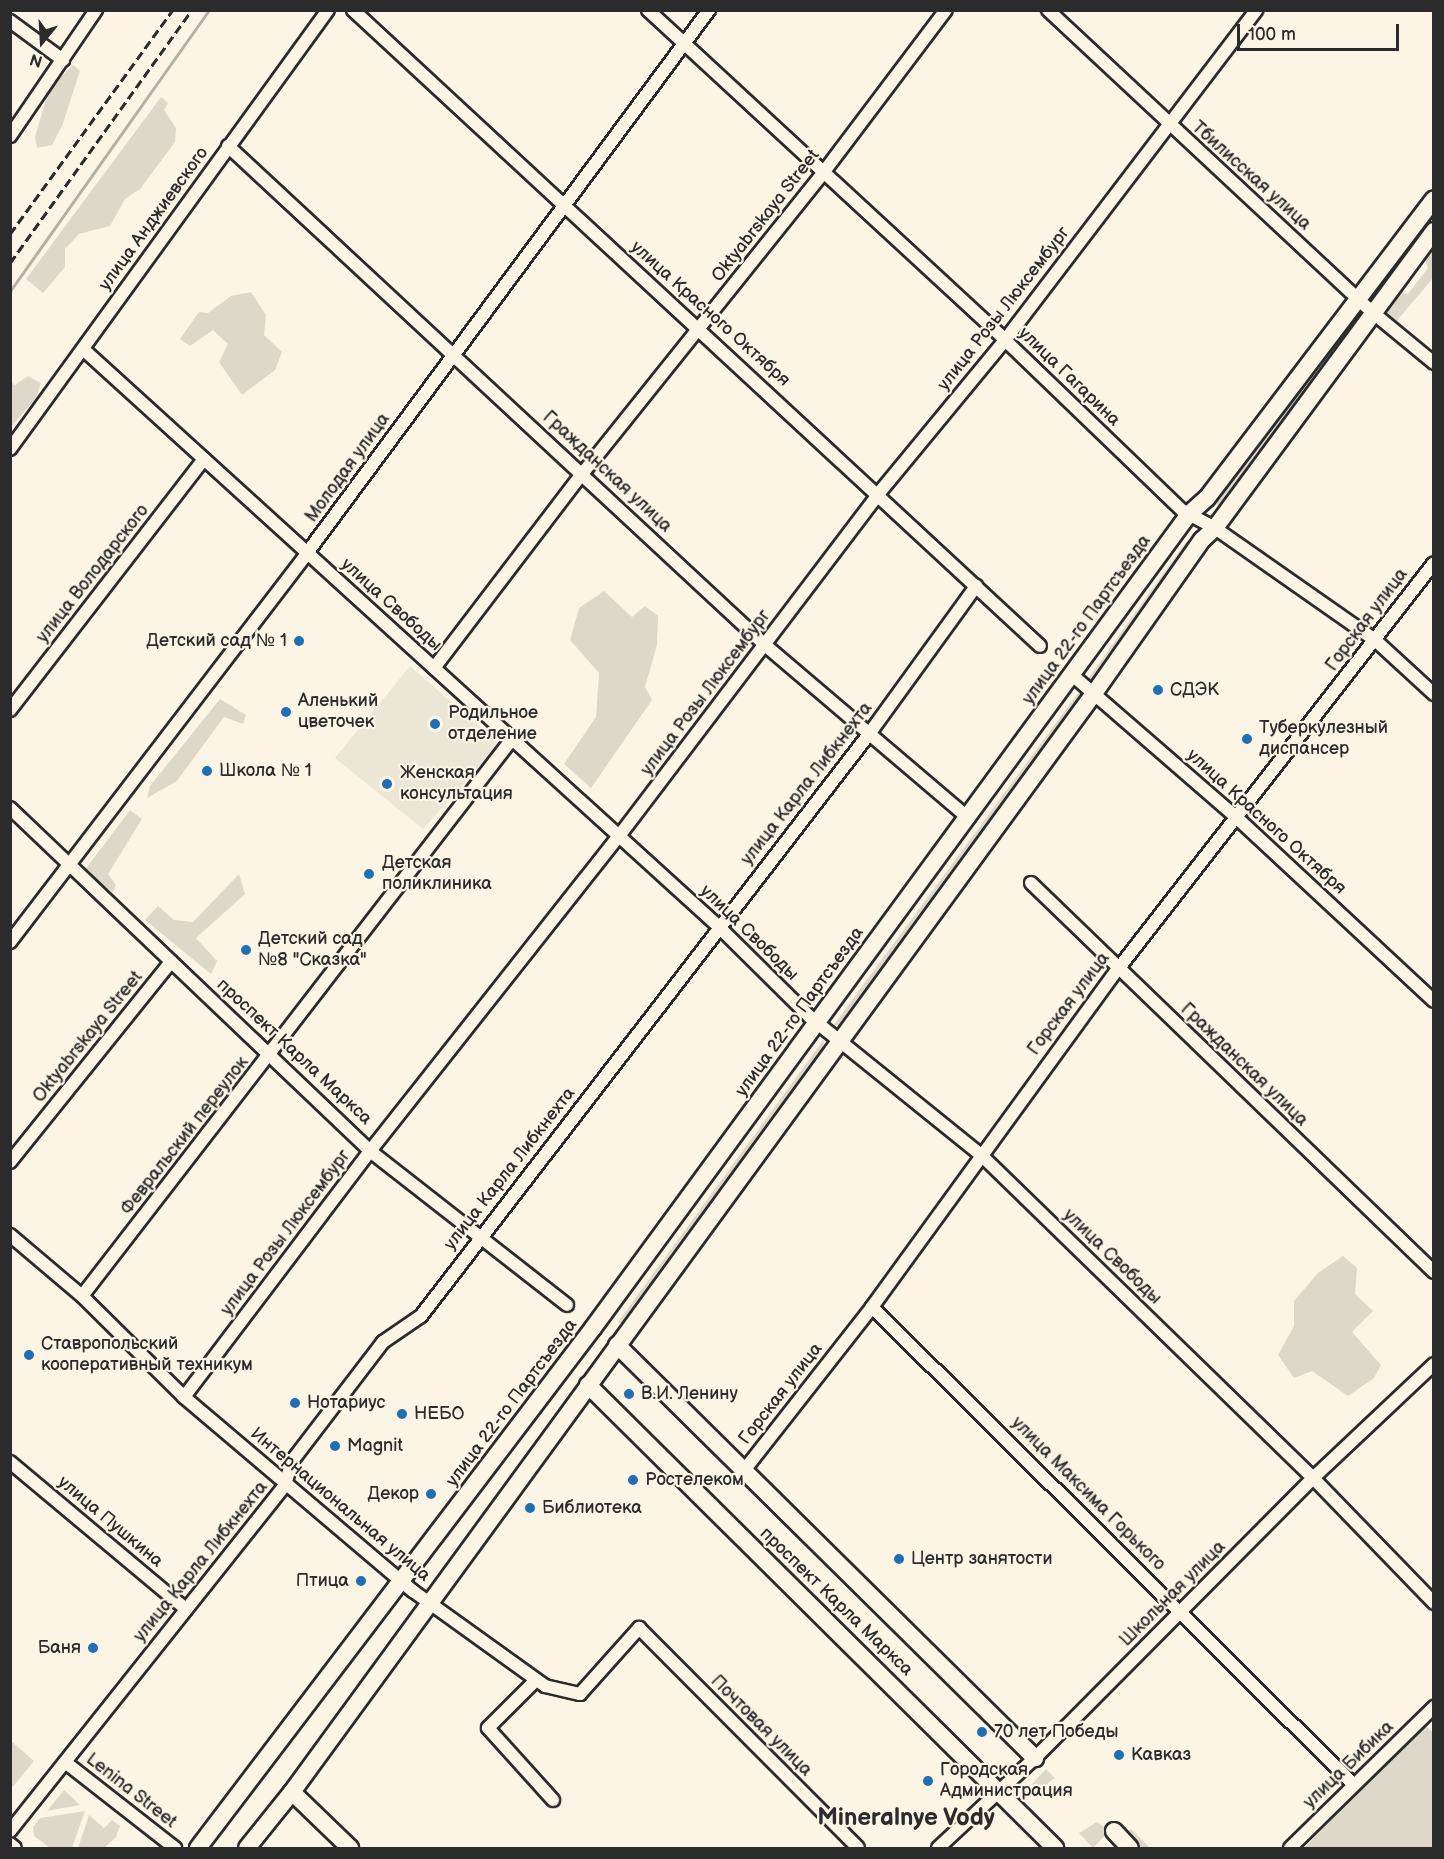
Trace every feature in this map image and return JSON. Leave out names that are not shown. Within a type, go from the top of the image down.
[{"type":"main road","name":"улица 22-го Партсъезда","points":[[198,1848],[598,1321],[1189,514],[1207,498],[1434,199]]},
{"type":"main road","points":[[247,1848],[292,1792],[428,1602],[1095,692],[1202,540],[1215,528],[1372,312],[1434,231]]},
{"type":"main road","name":"проспект Карла Маркса","points":[[617,1345],[742,1473],[1035,1758]]},
{"type":"main road","name":"проспект Карла Маркса","points":[[588,1385],[1055,1848]]},
{"type":"main road","points":[[292,1792],[350,1848]]},
{"type":"main road","points":[[1114,1832],[1130,1848]]},
{"type":"street","points":[[10,136],[96,10]]},
{"type":"street","name":"улица Анджиевского","points":[[10,449],[328,10]]},
{"type":"street","name":"улица Красного Октября","points":[[353,10],[879,493],[1040,646]]},
{"type":"street","name":"улица Гагарина","points":[[648,10],[1005,340],[1189,514],[1215,528],[1375,640],[1434,694]]},
{"type":"street","name":"Молодая улица","points":[[10,942],[70,867],[307,553],[709,10]]},
{"type":"street","name":"Oktyabrskaya Street","points":[[434,668],[582,474],[824,173],[946,10]]},
{"type":"street","name":"Тбилисская улица","points":[[1048,10],[1372,312],[1434,363]]},
{"type":"street","name":"улица Розы Люксембург","points":[[184,1397],[370,1151],[619,836],[879,493],[1005,340],[1256,10]]},
{"type":"street","points":[[10,21],[63,60]]},
{"type":"street","name":"Гражданская улица","points":[[228,146],[765,645],[968,818]]},
{"type":"street","name":"улица Свободы","points":[[83,349],[719,927],[815,1022],[840,1039],[980,1154],[1313,1478],[1434,1603]]},
{"type":"street","name":"улица Володарского","points":[[10,710],[204,459]]},
{"type":"street","name":"Горская улица","points":[[742,1473],[872,1306],[980,1154],[1118,969],[1434,563]]},
{"type":"street","name":"улица Карла Либкнехта","points":[[10,1831],[285,1485],[292,1461],[376,1352],[421,1316],[480,1236],[869,734],[976,586]]},
{"type":"street","name":"улица Красного Октября","points":[[1071,674],[1095,692],[1236,817],[1434,1001]]},
{"type":"street","name":"Февральский переулок","points":[[82,1296],[270,1056],[512,739]]},
{"type":"street","name":"проспект Карла Маркса","points":[[10,808],[370,1151],[567,1305]]},
{"type":"street","name":"Гражданская улица","points":[[1031,883],[1434,1272]]},
{"type":"street","name":"Oktyabrskaya Street","points":[[10,1162],[171,962]]},
{"type":"street","name":"Интернациональная улица","points":[[10,1235],[82,1296],[184,1397],[285,1485],[400,1581],[545,1686],[580,1694],[639,1628]]},
{"type":"street","name":"улица Максима Горького","points":[[872,1306],[1353,1784]]},
{"type":"street","name":"Школьная улица","points":[[938,1848],[1035,1758],[1313,1478],[1434,1364]]},
{"type":"street","name":"улица Пушкина","points":[[10,1462],[186,1609]]},
{"type":"street","name":"Почтовая улица","points":[[639,1628],[858,1848]]},
{"type":"street","points":[[536,1680],[489,1728],[553,1800]]},
{"type":"street","name":"улица Бибика","points":[[1290,1848],[1434,1707]]},
{"type":"street","name":"Lenina Street","points":[[65,1762],[175,1848]]},
{"type":"street","points":[[10,1844],[15,1848]]},
{"type":"shaded area","points":[[73,65],[80,71],[62,126],[52,145],[37,148],[35,137],[49,89]]},
{"type":"shaded area","points":[[161,97],[168,103],[164,110],[176,128],[175,142],[140,189],[125,199],[110,226],[79,234],[65,249],[65,267],[43,293],[26,279]]},
{"type":"shaded area","points":[[1433,209],[1433,221],[1380,288],[1377,285]]},
{"type":"shaded area","points":[[1433,243],[1433,278],[1395,323],[1387,315],[1389,300],[1396,291],[1408,294],[1428,268],[1424,256]]},
{"type":"shaded area","points":[[251,292],[266,315],[264,335],[282,352],[275,370],[242,395],[219,362],[228,344],[213,330],[190,346],[180,339],[199,312],[208,313],[231,296]]},
{"type":"shaded area","points":[[1349,322],[1354,324],[1352,331],[1221,506],[1217,505],[1217,497]]},
{"type":"shaded area","points":[[28,376],[41,383],[36,398],[11,427],[11,382],[15,385]]},
{"type":"shaded area","points":[[1193,539],[1091,686],[1085,683],[1186,542]]},
{"type":"shaded area","points":[[604,591],[632,617],[645,606],[658,616],[657,645],[645,687],[652,700],[591,788],[564,764],[596,717],[599,673],[570,640],[579,608]]},
{"type":"shaded area","points":[[410,666],[499,744],[423,829],[335,758]]},
{"type":"shaded area","points":[[1070,684],[1075,686],[828,1023],[825,1020]]},
{"type":"shaded area","points":[[1081,689],[1086,692],[841,1025],[833,1026]]},
{"type":"shaded area","points":[[220,699],[246,715],[243,724],[224,717],[177,781],[147,798],[150,786]]},
{"type":"shaded area","points":[[130,810],[142,819],[108,874],[116,885],[113,892],[84,871]]},
{"type":"shaded area","points":[[239,874],[245,894],[196,938],[217,961],[211,974],[145,920],[158,906],[174,920],[193,922]]},
{"type":"shaded area","points":[[824,1039],[823,1052],[624,1325],[618,1322]]},
{"type":"shaded area","points":[[1343,1256],[1357,1268],[1355,1294],[1373,1311],[1352,1332],[1381,1365],[1374,1378],[1348,1396],[1312,1371],[1294,1378],[1278,1355],[1294,1326],[1294,1301],[1318,1273]]},
{"type":"shaded area","points":[[1425,1725],[1433,1733],[1433,1848],[1304,1848]]},
{"type":"shaded area","points":[[11,1741],[34,1761],[11,1789]]},
{"type":"shaded area","points":[[1046,1769],[1055,1778],[1048,1783],[1043,1796],[1031,1785]]},
{"type":"shaded area","points":[[64,1790],[80,1805],[47,1811]]},
{"type":"shaded area","points":[[85,1811],[72,1848],[50,1848],[34,1836],[33,1827],[40,1818]]},
{"type":"shaded area","points":[[89,1815],[104,1828],[112,1820],[120,1826],[116,1837],[104,1848],[78,1848]]},
{"type":"shaded area","points":[[1097,1822],[1109,1831],[1093,1848],[1079,1833]]},
{"type":"shaded area","points":[[1132,1830],[1150,1848],[1133,1848],[1124,1831]]},
{"type":"waterway","points":[[10,291],[209,10]]},
{"type":"railway","points":[[10,234],[173,10]]},
{"type":"railway","points":[[10,263],[192,10]]},
{"type":"place","name":"Детский сад № 1","points":[[299,641]]},
{"type":"place","name":"СДЭК","points":[[1158,690]]},
{"type":"place","name":"Аленький цветочек","points":[[286,712]]},
{"type":"place","name":"Родильное отделение","points":[[435,724]]},
{"type":"place","name":"Туберкулезный диспансер","points":[[1247,739]]},
{"type":"place","name":"Школа № 1","points":[[207,771]]},
{"type":"place","name":"Женская консультация","points":[[387,784]]},
{"type":"place","name":"Детская поликлиника","points":[[369,874]]},
{"type":"place","name":"Детский сад №8 \"Сказка\"","points":[[246,950]]},
{"type":"place","name":"Ставропольский кооперативный техникум","points":[[29,1355]]},
{"type":"place","name":"В.И. Ленину","points":[[629,1394]]},
{"type":"place","name":"Нотариус","points":[[295,1403]]},
{"type":"place","name":"НЕБО","points":[[402,1414]]},
{"type":"place","name":"Magnit","points":[[335,1446]]},
{"type":"place","name":"Ростелеком","points":[[633,1480]]},
{"type":"place","name":"Декор","points":[[431,1494]]},
{"type":"place","name":"Библиотека","points":[[530,1508]]},
{"type":"place","name":"Центр занятости","points":[[899,1559]]},
{"type":"place","name":"Птица","points":[[361,1581]]},
{"type":"place","name":"Баня","points":[[93,1648]]},
{"type":"place","name":"70 лет Победы","points":[[982,1732]]},
{"type":"place","name":"Кавказ","points":[[1119,1755]]},
{"type":"place","name":"Городская Администрация","points":[[928,1781]]},
{"type":"district","name":"Mineralnye Vody","points":[[906,1818]]}]
